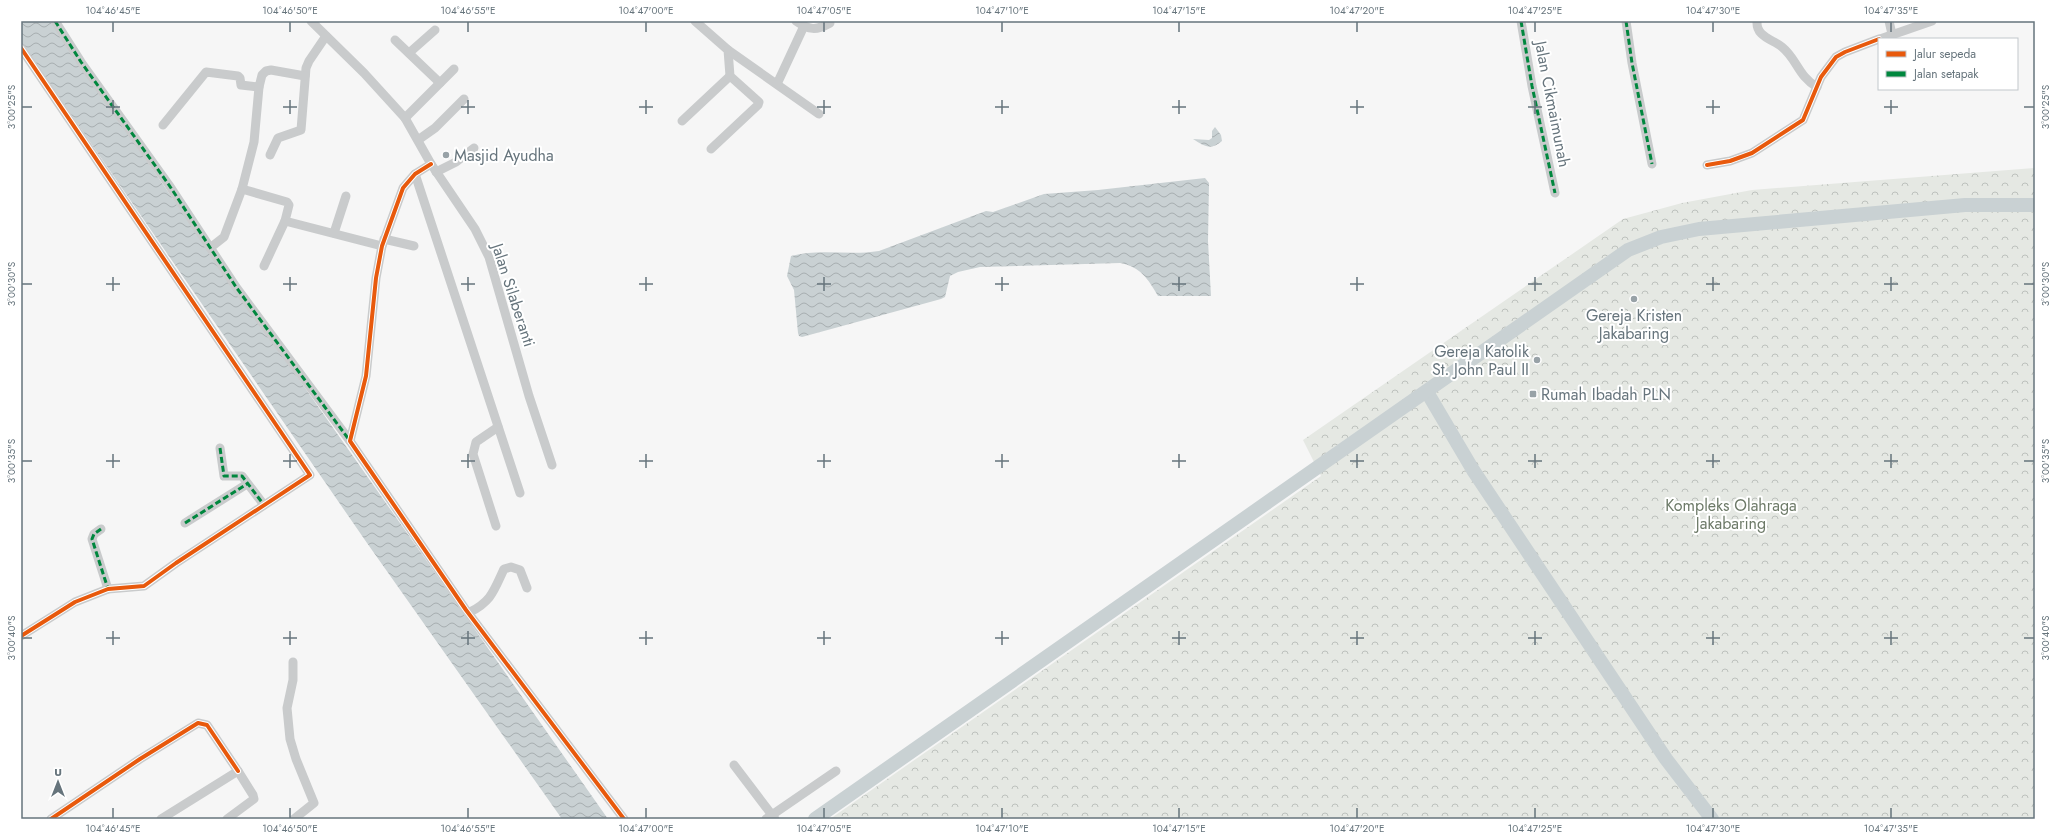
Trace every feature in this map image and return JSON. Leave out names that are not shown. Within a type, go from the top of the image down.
[{"type":"street","points":[[55,21],[81,62],[169,185],[236,288],[350,441],[466,610],[470,612],[528,692],[624,819]]},
{"type":"street","name":"Jalan Silaberanti","points":[[310,21],[405,118],[434,168],[475,229],[489,256],[528,396],[552,465]]},
{"type":"street","points":[[695,21],[728,50],[819,114]]},
{"type":"street","name":"Jalan Cikmaimunah","points":[[1521,21],[1532,86],[1556,193]]},
{"type":"street","points":[[1626,21],[1632,63],[1652,164]]},
{"type":"street","points":[[1757,21],[1760,33],[1764,37],[1781,46],[1790,55],[1801,75],[1816,87]]},
{"type":"street","points":[[1889,21],[1892,34]]},
{"type":"street","points":[[1882,38],[1932,21]]},
{"type":"street","points":[[777,84],[800,24],[810,29],[817,29],[830,24]]},
{"type":"street","points":[[409,53],[435,30]]},
{"type":"street","points":[[270,154],[278,138],[301,130],[305,76],[309,61],[326,36]]},
{"type":"street","points":[[395,40],[440,83]]},
{"type":"street","points":[[1707,165],[1730,161],[1752,153],[1803,120],[1816,87],[1824,72],[1836,57],[1845,52],[1878,40]]},
{"type":"street","points":[[21,48],[310,475],[176,563],[149,584],[144,586],[108,589],[75,602],[21,636]]},
{"type":"street","points":[[711,149],[758,105],[759,102],[730,76],[728,50]]},
{"type":"street","points":[[405,118],[454,69]]},
{"type":"street","points":[[210,248],[224,237],[242,189],[254,142],[259,87],[262,75],[266,71],[271,70],[305,76]]},
{"type":"street","points":[[162,125],[206,72],[238,76],[240,78],[241,85],[259,87]]},
{"type":"street","points":[[682,120],[730,76]]},
{"type":"street","points":[[418,140],[435,128],[464,99]]},
{"type":"street","points":[[350,441],[366,376],[376,278],[383,243],[403,188],[416,174],[456,162],[474,148]]},
{"type":"street","points":[[416,174],[520,493]]},
{"type":"street","points":[[242,189],[287,202],[289,205],[285,221],[264,266]]},
{"type":"street","points":[[334,234],[346,196]]},
{"type":"street","points":[[285,221],[334,234],[383,243],[414,246]]},
{"type":"street","points":[[496,526],[473,454],[476,442],[498,427]]},
{"type":"street","points":[[220,448],[224,476],[242,476],[264,505]]},
{"type":"street","points":[[185,523],[247,484]]},
{"type":"street","points":[[101,529],[94,534],[92,539],[108,589]]},
{"type":"street","points":[[470,612],[484,606],[491,596],[504,569],[511,567],[520,570],[527,588]]},
{"type":"street","points":[[293,662],[293,680],[287,708],[290,739],[296,759],[314,803],[294,819]]},
{"type":"street","points":[[51,819],[140,759],[198,723],[207,725],[253,795],[254,799],[227,819]]},
{"type":"street","points":[[734,765],[771,818],[836,771]]},
{"type":"street","points":[[161,819],[238,771]]},
{"type":"green space","name":"Kompleks Olahraga Jakabaring","points":[[2035,168],[2035,819],[830,819],[1321,476],[1303,440],[1623,219],[1682,203],[1752,190]]},
{"type":"water","points":[[21,21],[50,21],[218,264],[608,819],[562,819],[367,543],[21,42]]},
{"type":"water","points":[[1215,127],[1221,135],[1222,141],[1218,144],[1211,147],[1201,144],[1193,139],[1209,140],[1212,138],[1212,131]]},
{"type":"water","points":[[1205,178],[1209,183],[1208,241],[1211,296],[1158,296],[1151,284],[1139,271],[1133,267],[1120,263],[980,267],[958,272],[950,276],[945,297],[941,299],[802,337],[799,336],[794,290],[787,276],[791,256],[824,252],[857,253],[879,251],[986,211],[993,212],[1044,194],[1098,190]]},
{"type":"waterway","points":[[815,819],[1628,250],[1661,237],[1699,229],[1965,205],[2035,205]]},
{"type":"waterway","points":[[1427,392],[1473,470],[1666,759],[1712,819]]},
{"type":"marked path","points":[[55,21],[81,62],[169,185],[236,287],[350,441]]},
{"type":"marked path","points":[[1521,21],[1532,86],[1555,193]]},
{"type":"marked path","points":[[1626,21],[1632,63],[1652,164]]},
{"type":"marked path","points":[[220,448],[224,476],[242,476],[264,505]]},
{"type":"marked path","points":[[185,523],[247,484]]},
{"type":"marked path","points":[[101,529],[94,534],[92,539],[108,589]]},
{"type":"cycle path","points":[[1707,165],[1730,161],[1752,153],[1803,120],[1821,77],[1836,57],[1878,39]]},
{"type":"cycle path","points":[[21,48],[310,475],[176,563],[144,586],[108,589],[75,602],[21,636]]},
{"type":"cycle path","points":[[431,164],[415,174],[403,188],[382,246],[376,278],[366,376],[350,441],[466,610],[624,819]]},
{"type":"cycle path","points":[[51,819],[140,759],[198,723],[207,725],[238,771]]},
{"type":"place","name":"Masjid Ayudha","points":[[446,155]]},
{"type":"place","name":"Gereja Kristen Jakabaring","points":[[1634,299]]},
{"type":"place","name":"Gereja Katolik St. John Paul II","points":[[1537,360]]},
{"type":"place","name":"Rumah Ibadah PLN","points":[[1533,394]]}]
